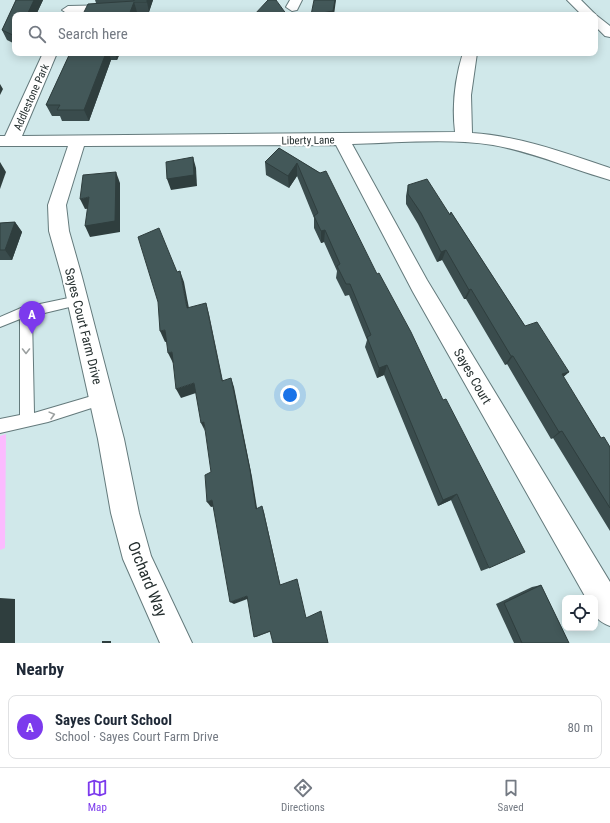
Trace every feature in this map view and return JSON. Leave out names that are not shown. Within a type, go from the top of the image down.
[{"type":"street","points":[[573,0],[587,12]]},
{"type":"street","points":[[68,8],[130,8]]},
{"type":"street","points":[[598,22],[610,33]]},
{"type":"street","name":"Addlestone Park","points":[[6,141],[48,56]]},
{"type":"street","points":[[464,138],[462,129],[462,110],[470,56]]},
{"type":"street","name":"Liberty Lane","points":[[6,141],[464,138],[492,140],[536,150],[610,174]]},
{"type":"street","name":"Sayes Court","points":[[340,139],[420,286],[610,611]]},
{"type":"street","name":"Sayes Court Farm Drive","points":[[78,140],[57,206],[59,231],[102,400],[125,513]]},
{"type":"street","name":"Orchard Way","points":[[125,513],[137,559],[176,643]]},
{"type":"lane","points":[[0,322],[26,312],[78,301]]},
{"type":"lane","points":[[26,312],[27,421]]},
{"type":"lane","points":[[0,426],[55,414],[102,400]]},
{"type":"shaded area","points":[[6,434],[5,548],[0,550],[0,436]]},
{"type":"building","points":[[16,0],[34,0],[28,12],[12,12],[12,35],[2,30]]},
{"type":"building","points":[[147,0],[147,2],[134,2],[130,12],[84,12],[88,4]]},
{"type":"building","points":[[268,0],[276,0],[285,12],[257,12]]},
{"type":"building","points":[[314,0],[335,0],[333,11],[312,12]]},
{"type":"building","points":[[69,56],[105,56],[84,110],[57,110],[60,105],[46,105]]},
{"type":"building","points":[[279,148],[320,173],[326,171],[377,274],[379,273],[411,332],[443,400],[446,399],[525,552],[489,568],[457,494],[443,500],[387,365],[379,368],[367,337],[371,335],[350,284],[346,284],[337,266],[340,264],[325,230],[321,231],[314,216],[318,213],[297,163],[288,176],[265,162]]},
{"type":"building","points":[[193,157],[194,175],[167,179],[166,162]]},
{"type":"building","points":[[116,172],[115,221],[85,226],[89,197],[80,199],[83,175]]},
{"type":"building","points":[[427,179],[450,215],[451,212],[525,326],[537,322],[569,372],[562,374],[601,438],[604,437],[610,447],[610,508],[562,431],[559,432],[471,289],[469,290],[446,250],[441,252],[421,213],[408,194],[408,185]]},
{"type":"building","points":[[15,222],[5,250],[0,250],[0,223]]},
{"type":"building","points":[[159,228],[177,272],[180,271],[187,308],[206,303],[222,381],[231,378],[250,470],[256,509],[262,506],[280,585],[297,579],[306,618],[321,611],[328,643],[273,643],[270,631],[254,637],[247,596],[230,602],[212,500],[207,502],[205,475],[211,472],[204,422],[201,423],[194,383],[176,389],[172,352],[168,353],[165,330],[160,331],[158,302],[138,237]]},
{"type":"building","points":[[541,585],[569,643],[522,643],[504,603]]},
{"type":"place","name":"Sayes Court School","points":[[32,334]]}]
